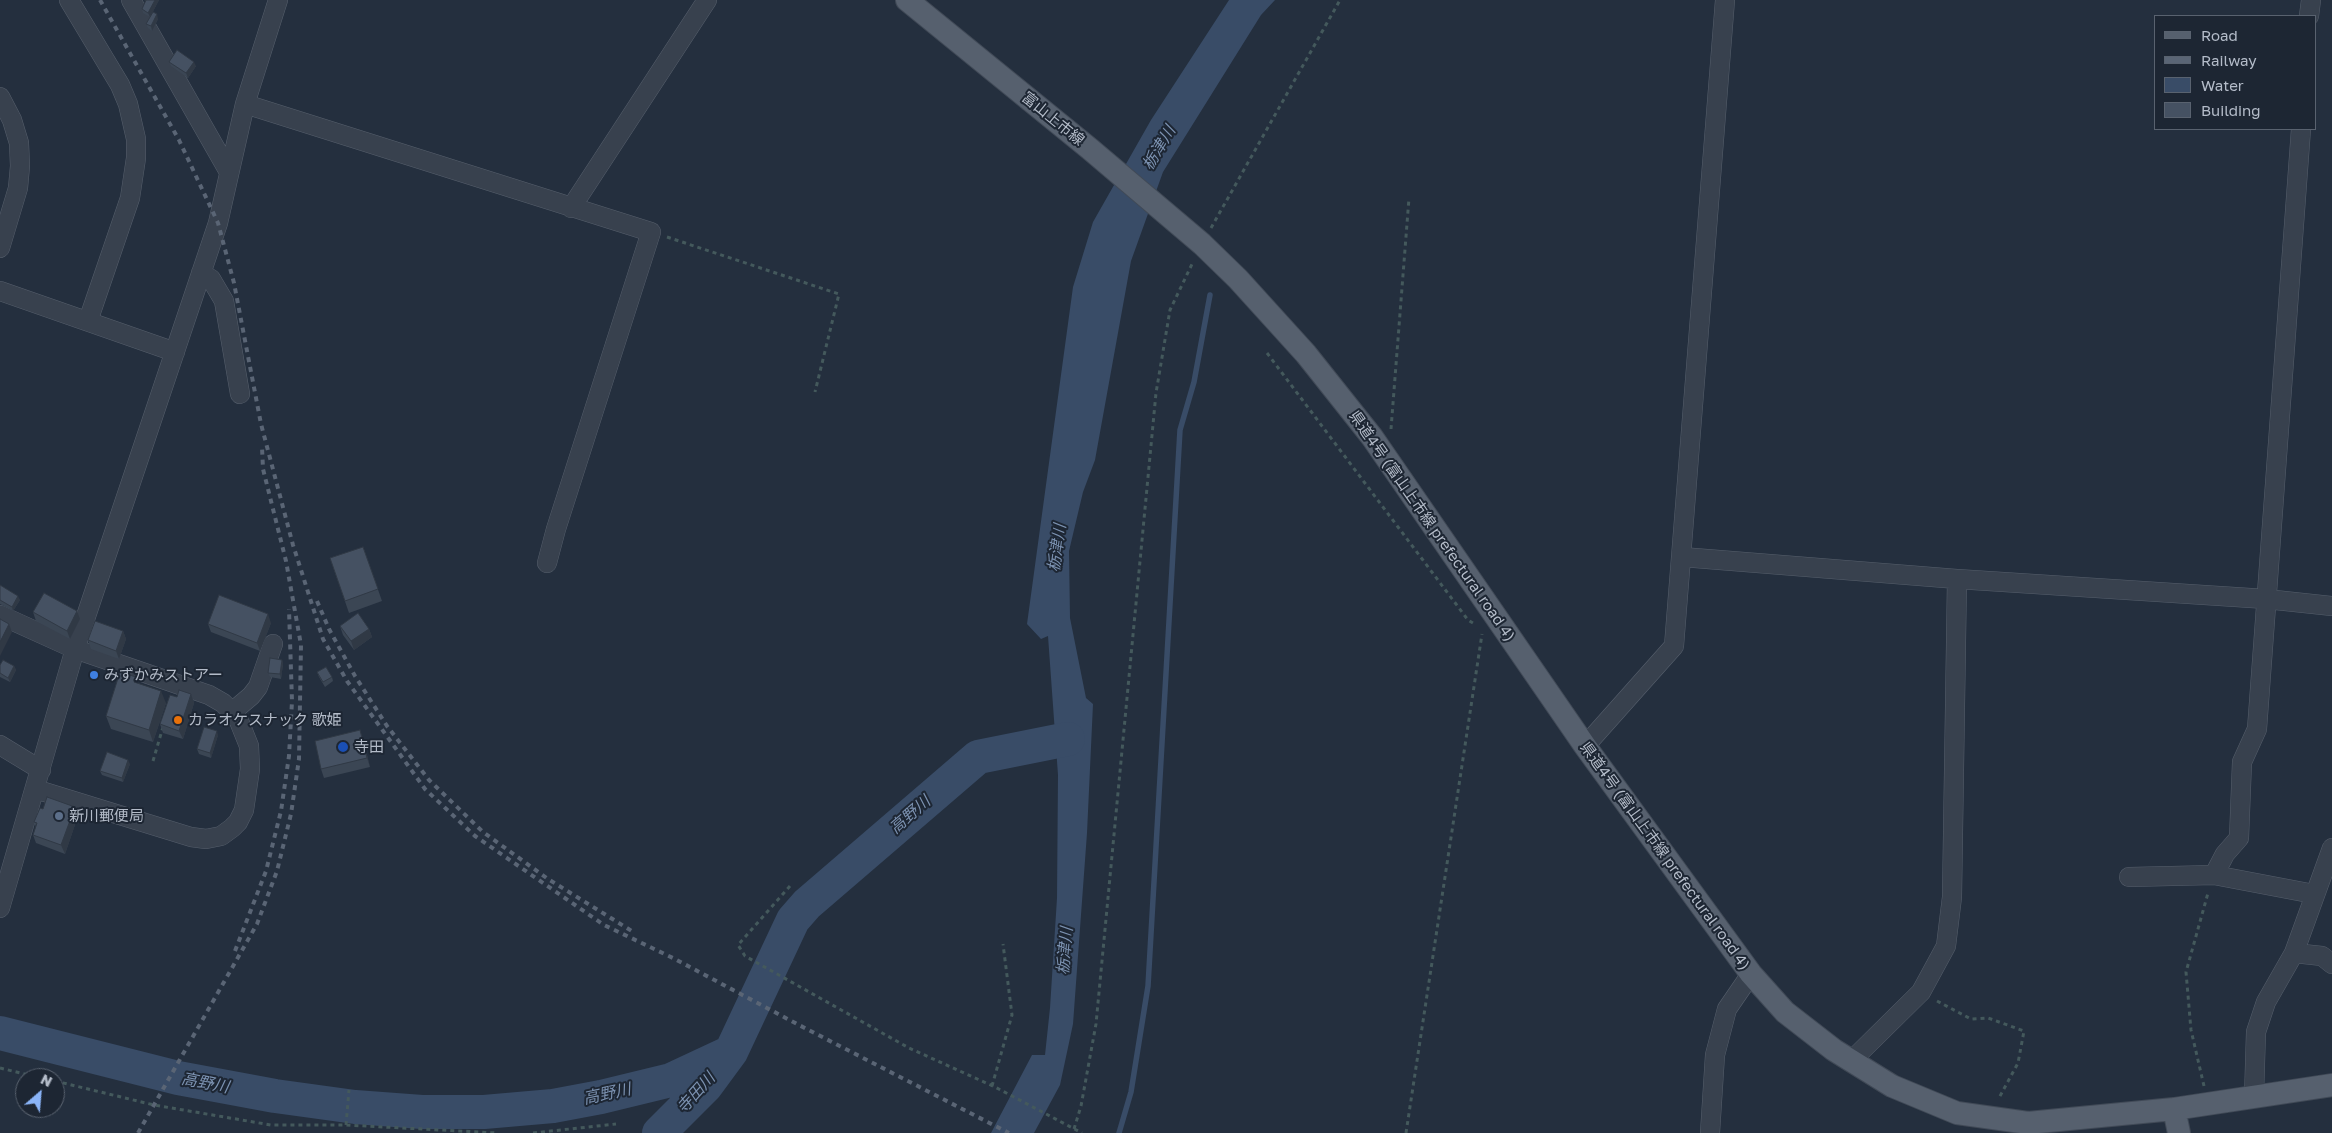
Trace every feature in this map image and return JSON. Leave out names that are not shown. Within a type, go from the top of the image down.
[{"type":"main road","name":"富山上市線","points":[[907,0],[1090,149],[1199,242]]},
{"type":"main road","name":"県道4号 (富山上市線 prefectural road 4)","points":[[1199,242],[1238,279],[1306,354],[1388,460],[1585,746],[1751,974],[1785,1012],[1851,1060],[1892,1086],[1957,1113],[1989,1118],[2028,1123],[2174,1109],[2332,1085]]},
{"type":"main road","points":[[2174,1109],[2179,1133]]},
{"type":"street","points":[[69,0],[120,85],[128,104],[136,139],[136,158],[130,198],[88,321]]},
{"type":"street","points":[[131,0],[229,172]]},
{"type":"street","points":[[1,901],[75,649],[218,223],[244,104],[278,0]]},
{"type":"street","points":[[571,208],[707,0]]},
{"type":"street","points":[[1585,746],[1674,646],[1725,0]]},
{"type":"street","points":[[2309,15],[2311,0]]},
{"type":"street","points":[[0,97],[12,120],[17,135],[20,166],[18,188],[0,248]]},
{"type":"street","points":[[244,104],[652,232],[559,519],[548,563]]},
{"type":"street","points":[[2214,875],[2239,838],[2242,762],[2257,729],[2301,130]]},
{"type":"street","points":[[201,273],[211,279],[224,301],[240,394]]},
{"type":"street","points":[[0,291],[176,352]]},
{"type":"street","points":[[1682,557],[1957,580],[2266,599],[2332,606]]},
{"type":"street","points":[[1851,1060],[1921,992],[1946,946],[1952,897],[1957,580]]},
{"type":"street","points":[[0,615],[75,649],[209,695],[232,712],[245,733],[250,746],[250,769],[244,810],[238,822],[221,836],[206,839],[191,837],[35,789]]},
{"type":"street","points":[[232,712],[251,696],[258,687],[273,644]]},
{"type":"street","points":[[0,744],[40,770]]},
{"type":"street","points":[[2254,1096],[2256,1032],[2266,1002],[2294,953],[2332,848]]},
{"type":"street","points":[[2129,877],[2214,875],[2314,894]]},
{"type":"street","points":[[2294,953],[2322,956],[2332,964]]},
{"type":"street","points":[[1710,1133],[1715,1055],[1727,1009],[1751,974]]},
{"type":"path","points":[[1074,1129],[1081,1106],[1096,1024],[1156,392],[1170,310],[1199,242],[1340,0]]},
{"type":"path","points":[[1388,460],[1409,198]]},
{"type":"path","points":[[652,232],[839,294],[815,392]]},
{"type":"path","points":[[1267,353],[1468,620],[1483,629],[1406,1133]]},
{"type":"path","points":[[153,761],[166,718]]},
{"type":"path","points":[[2208,1103],[2191,1030],[2186,972],[2214,875]]},
{"type":"path","points":[[790,886],[738,945],[746,956],[910,1048],[993,1086],[1082,1133]]},
{"type":"path","points":[[993,1086],[1012,1015],[1004,944]]},
{"type":"path","points":[[1921,992],[1971,1019],[1988,1018],[2024,1031],[2018,1063],[1989,1118]]},
{"type":"path","points":[[0,1068],[15,1072]]},
{"type":"path","points":[[65,1083],[154,1105],[271,1125],[346,1125],[497,1133]]},
{"type":"path","points":[[346,1125],[350,1090]]},
{"type":"path","points":[[532,1133],[616,1124]]},
{"type":"water","name":"栃津川","points":[[1229,0],[1275,0],[1261,15],[1163,172],[1131,261],[1095,460],[1083,492],[1069,551],[1070,618],[1086,698],[1093,704],[1087,833],[1073,1024],[1060,1085],[1034,1133],[991,1133],[1032,1055],[1045,1055],[1050,1008],[1057,898],[1058,775],[1048,636],[1041,639],[1027,624],[1073,287],[1093,222],[1151,120]]},
{"type":"building","points":[[146,0],[155,0],[148,13],[142,9]]},
{"type":"building","points":[[153,12],[157,14],[151,26],[146,24]]},
{"type":"building","points":[[177,50],[194,62],[186,73],[169,62]]},
{"type":"building","points":[[363,547],[378,589],[345,601],[330,558]]},
{"type":"building","points":[[0,585],[18,596],[12,607],[0,600]]},
{"type":"building","points":[[44,593],[77,611],[67,631],[33,612]]},
{"type":"building","points":[[219,595],[268,614],[257,643],[208,624]]},
{"type":"building","points":[[358,613],[369,629],[351,641],[340,626]]},
{"type":"building","points":[[0,619],[9,624],[0,642]]},
{"type":"building","points":[[95,621],[123,631],[116,651],[88,640]]},
{"type":"building","points":[[270,658],[282,660],[280,674],[268,673]]},
{"type":"building","points":[[3,660],[14,666],[8,678],[0,673],[0,665]]},
{"type":"building","points":[[326,667],[332,677],[323,682],[317,672]]},
{"type":"building","points":[[120,672],[136,677],[134,682],[161,691],[149,730],[106,716]]},
{"type":"building","points":[[179,690],[191,694],[179,731],[160,724],[170,695],[177,697]]},
{"type":"building","points":[[204,727],[217,731],[210,753],[197,749]]},
{"type":"building","points":[[360,730],[367,758],[321,769],[315,741]]},
{"type":"building","points":[[107,752],[128,760],[122,778],[100,771]]},
{"type":"building","points":[[47,797],[75,807],[61,845],[33,835],[37,823],[34,822],[40,808],[43,809]]},
{"type":"waterway","points":[[1119,1133],[1131,1092],[1148,986],[1180,430],[1194,382],[1210,295]]},
{"type":"waterway","name":"高野川","points":[[659,1133],[706,1086],[731,1052],[793,920],[807,904],[978,757],[1068,739]]},
{"type":"waterway","name":"高野川","points":[[0,1033],[178,1078],[275,1096],[355,1107],[422,1112],[484,1112],[553,1106],[601,1097],[671,1080],[731,1052]]},
{"type":"railway","points":[[100,0],[179,140],[218,223],[234,283],[261,424],[293,545],[323,639],[347,681],[425,789],[475,836],[604,925],[673,958],[1009,1133]]},
{"type":"railway","points":[[138,1133],[257,924],[277,871],[291,814],[299,759],[301,645],[286,561],[263,469],[262,447]]},
{"type":"railway","points":[[317,601],[329,629],[355,676],[387,726],[429,780],[483,832],[548,879],[635,933]]},
{"type":"railway","points":[[235,951],[266,871],[281,811],[289,756],[292,701],[289,609]]},
{"type":"place","name":"みずかみストアー","points":[[94,675]]},
{"type":"place","name":"カラオケスナック 歌姫","points":[[178,720]]},
{"type":"place","name":"寺田","points":[[343,747]]},
{"type":"place","name":"新川郵便局","points":[[59,816]]},
{"type":"water label","name":"寺田川","points":[[696,1093]]}]
